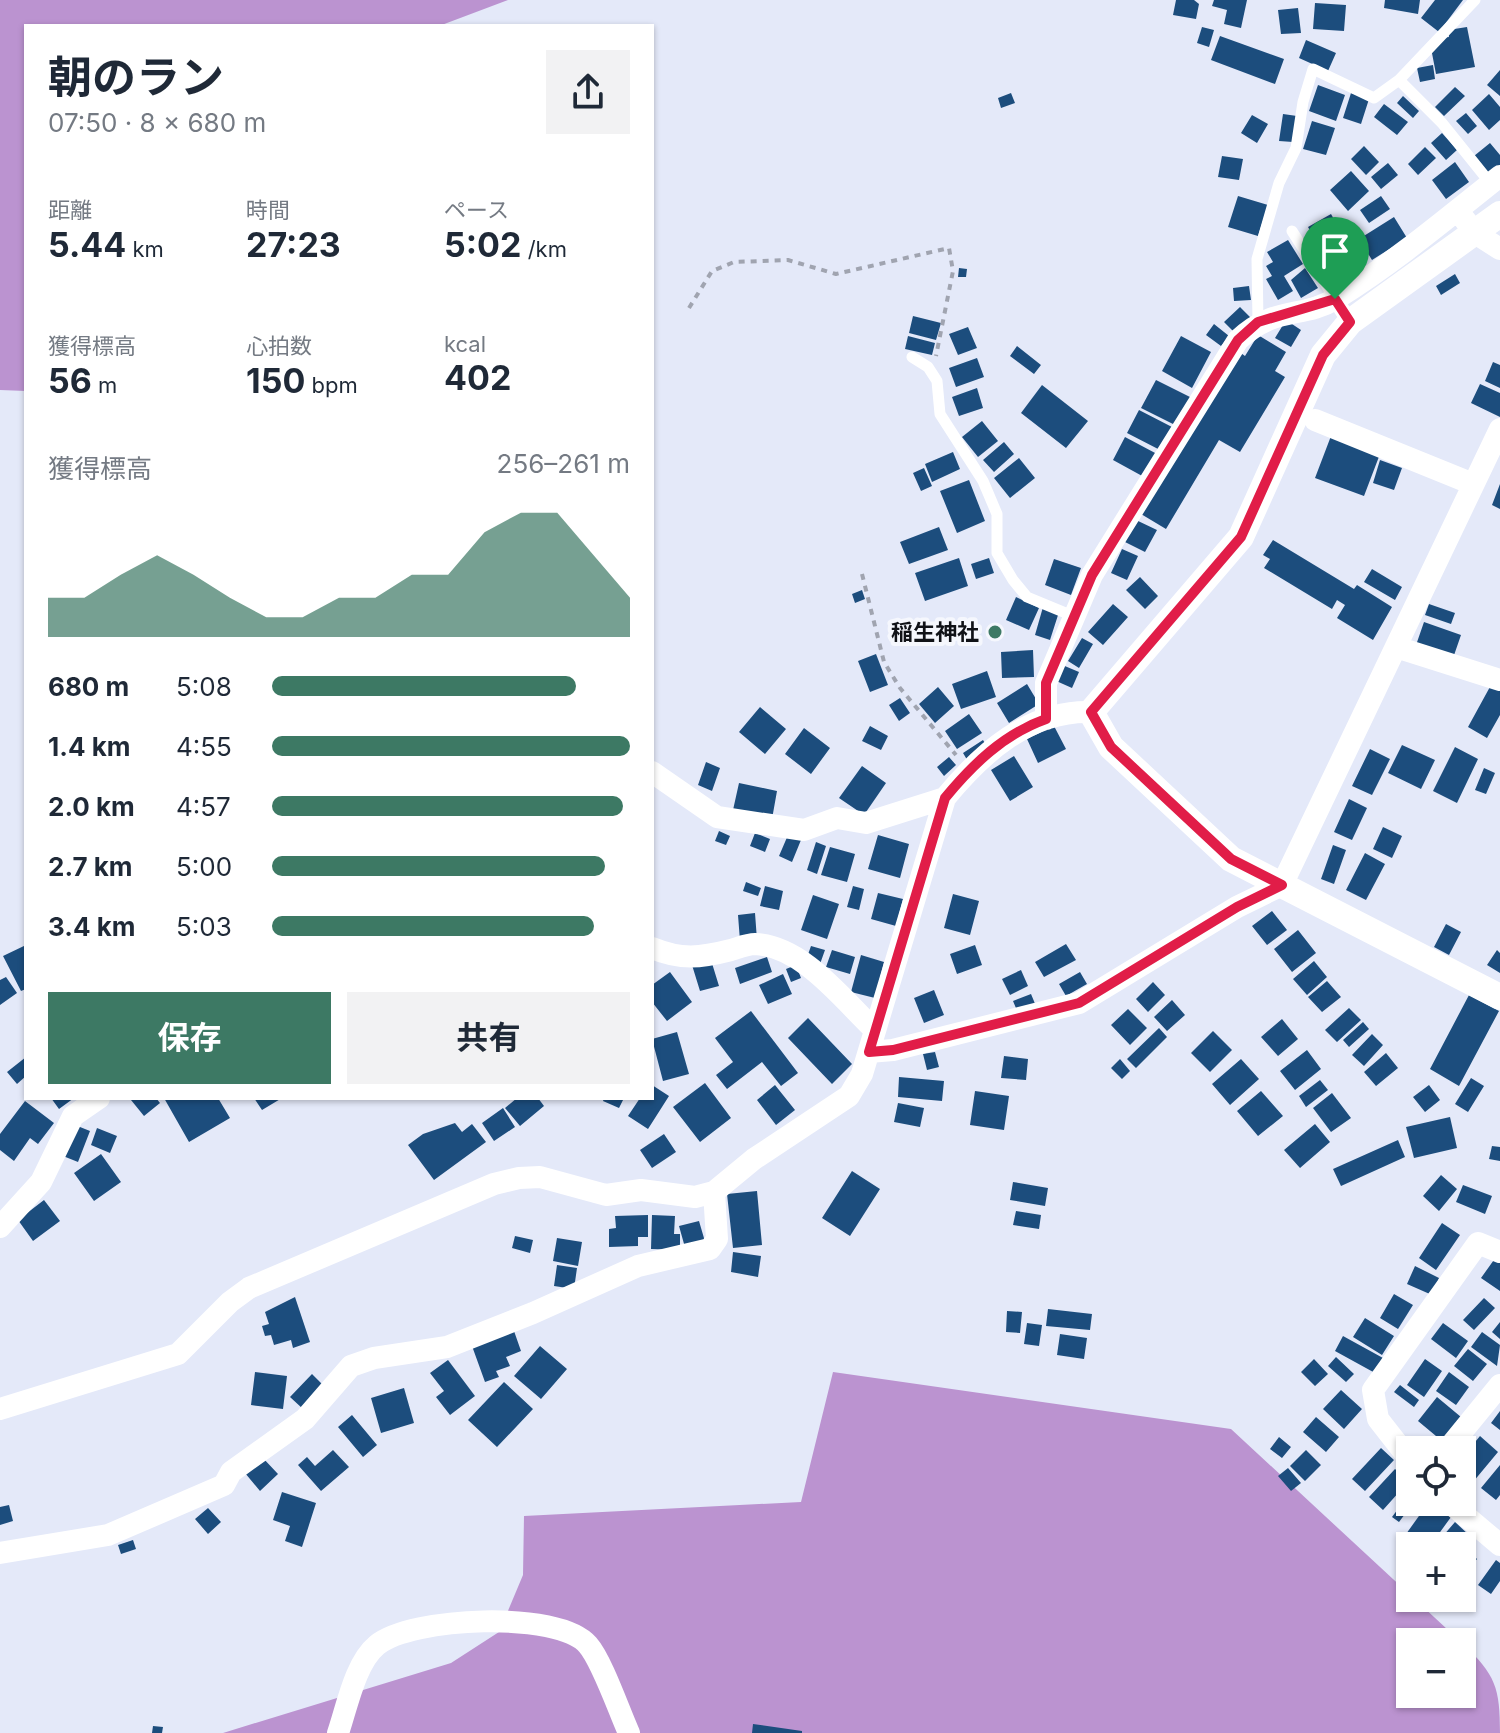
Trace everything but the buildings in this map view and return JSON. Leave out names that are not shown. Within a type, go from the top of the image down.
[{"type":"street","points":[[0,1409],[178,1354],[230,1302],[269,1278],[494,1184],[540,1177],[606,1195],[641,1190],[695,1197],[714,1192],[754,1159],[849,1096],[862,1074],[945,798],[968,770],[1020,728],[1068,712],[1091,712],[1241,537],[1323,355],[1350,322],[1466,221],[1496,180]]},
{"type":"street","points":[[1046,719],[1046,683],[1092,575],[1238,340],[1258,322],[1335,299],[1466,221],[1500,214]]},
{"type":"street","points":[[1466,221],[1500,249]]},
{"type":"street","points":[[1315,420],[1473,484]]},
{"type":"street","points":[[654,949],[679,959],[699,958],[754,944],[774,949],[804,964],[872,1041],[893,1050],[1079,1003],[1237,907],[1282,885],[1500,429]]},
{"type":"street","points":[[1396,647],[1500,680]]},
{"type":"street","points":[[1091,712],[1111,747],[1231,859],[1500,997]]},
{"type":"street","points":[[654,773],[717,817],[804,830],[837,818],[866,823],[945,798]]},
{"type":"street","points":[[0,1227],[41,1182],[73,1116],[96,1100]]},
{"type":"street","points":[[0,1553],[108,1535],[224,1485],[231,1472],[305,1419],[351,1366],[374,1358],[447,1347],[638,1266],[710,1249],[717,1239],[714,1192]]},
{"type":"street","points":[[1396,1442],[1378,1419],[1373,1390],[1478,1243],[1500,1252]]},
{"type":"street","points":[[1459,1436],[1499,1387]]},
{"type":"street","points":[[1466,1516],[1500,1545]]},
{"type":"street","points":[[338,1733],[365,1662],[376,1645],[397,1633],[472,1622],[542,1624],[569,1630],[588,1645],[629,1733]]},
{"type":"lane","points":[[1258,322],[1257,259],[1279,183],[1296,148],[1303,102],[1313,69],[1374,98],[1399,80],[1475,0]]},
{"type":"lane","points":[[1399,80],[1496,180]]},
{"type":"lane","points":[[1292,231],[1350,322]]},
{"type":"lane","points":[[912,357],[937,381],[940,414],[983,481],[997,514],[997,553],[1027,597],[1073,616]]},
{"type":"path","points":[[689,308],[712,271],[734,262],[788,260],[836,274],[949,248],[953,271],[932,374]]},
{"type":"path","points":[[862,574],[884,662],[900,688],[968,770]]},
{"type":"shaded area","points":[[0,0],[508,0],[444,24],[24,24],[24,391],[0,390]]},
{"type":"shaded area","points":[[833,1372],[1231,1429],[1396,1582],[1396,1612],[1429,1612],[1446,1628],[1396,1628],[1396,1708],[1476,1708],[1476,1658],[1494,1683],[1499,1704],[1500,1733],[223,1733],[451,1663],[499,1632],[523,1575],[524,1516],[801,1502]]},
{"type":"place","name":"稲生神社","points":[[995,632]]},
{"type":"route","points":[[1335,299],[1350,322],[1323,355],[1241,537],[1091,712],[1111,747],[1231,859],[1282,885],[1237,907],[1109,988],[1079,1003],[893,1050],[869,1052],[945,798],[972,766],[1020,728],[1046,719],[1046,683],[1092,575],[1238,340],[1258,322],[1335,299]]}]
